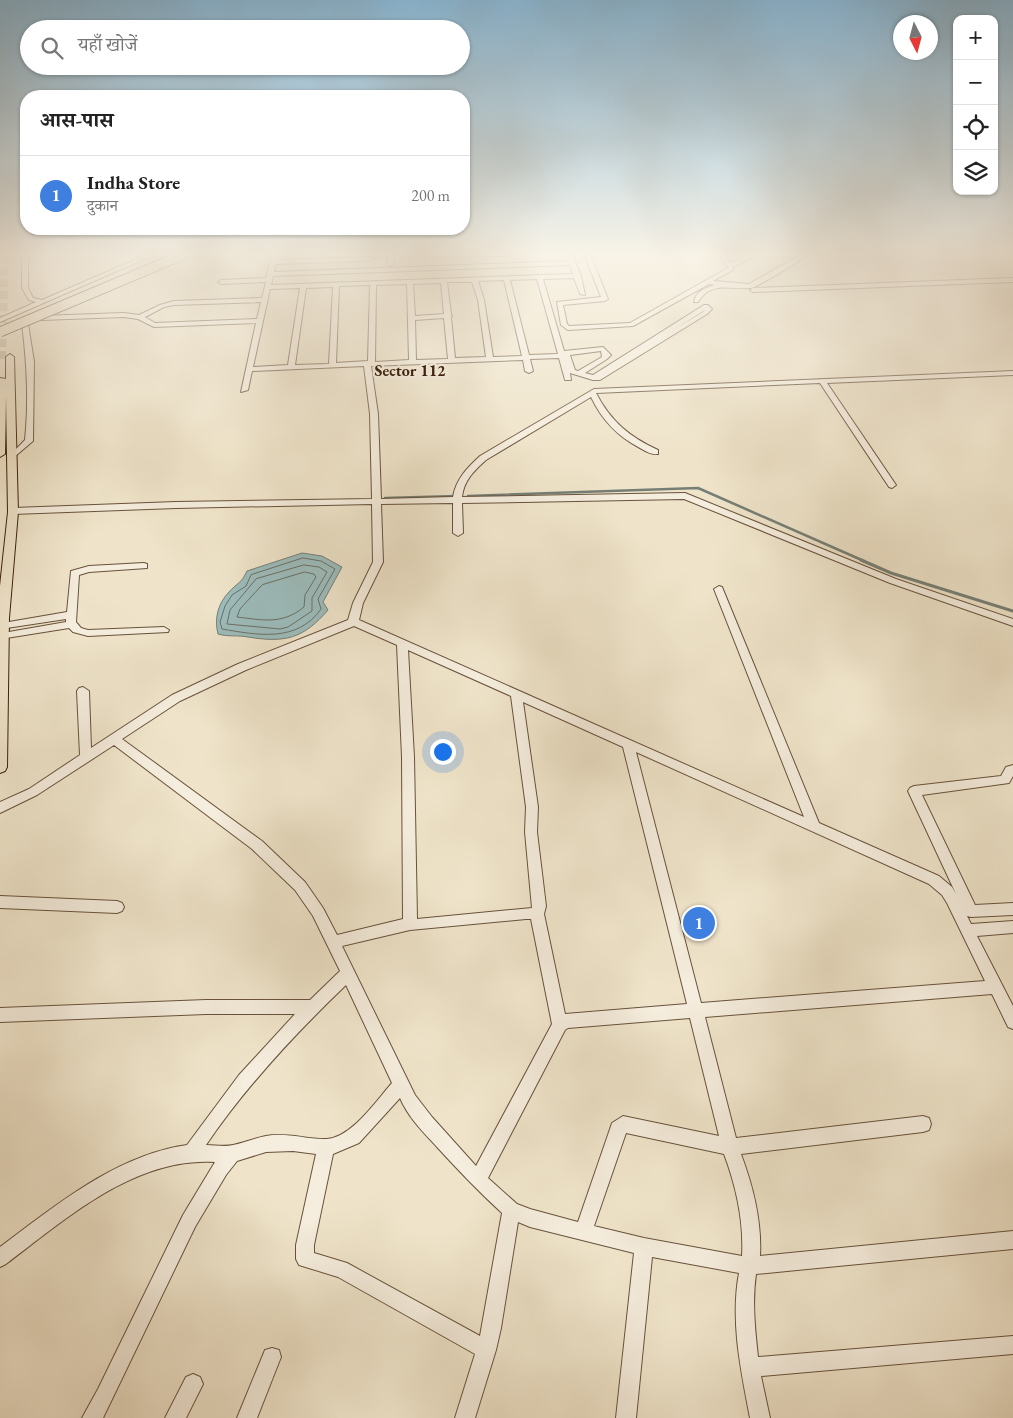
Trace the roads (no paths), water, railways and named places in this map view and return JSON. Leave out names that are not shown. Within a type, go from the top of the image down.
[{"type":"highway","points":[[0,334],[32,320]]},
{"type":"main road","points":[[0,454],[6,358],[13,456],[13,510],[6,530],[0,767]]},
{"type":"street","points":[[0,334],[35,320]]},
{"type":"street","points":[[146,320],[154,325],[255,320]]},
{"type":"street","points":[[244,390],[259,320]]},
{"type":"street","points":[[292,368],[298,320]]},
{"type":"street","points":[[332,366],[334,320]]},
{"type":"street","points":[[352,622],[358,603],[378,564],[378,502],[374,414],[369,363],[371,320]]},
{"type":"street","points":[[412,320],[413,362]]},
{"type":"street","points":[[449,320],[452,361]]},
{"type":"street","points":[[484,320],[490,359]]},
{"type":"street","points":[[517,320],[529,371]]},
{"type":"street","points":[[551,320],[568,378]]},
{"type":"street","points":[[564,320],[566,327],[632,325],[640,320]]},
{"type":"street","points":[[579,374],[604,358],[606,355],[603,349],[566,352],[571,369],[579,374],[592,376],[689,320]]},
{"type":"street","points":[[13,456],[29,441],[30,362],[25,324]]},
{"type":"street","points":[[249,369],[560,356]]},
{"type":"street","points":[[458,533],[458,500],[463,479],[479,462],[592,392],[1013,373]]},
{"type":"street","points":[[822,381],[892,485]]},
{"type":"street","points":[[592,392],[612,426],[629,439],[655,452]]},
{"type":"street","points":[[13,510],[176,505],[687,496],[893,581],[1013,623]]},
{"type":"street","points":[[144,566],[89,569],[74,573],[70,620],[77,630],[88,633],[164,630]]},
{"type":"street","points":[[719,589],[815,828]]},
{"type":"street","points":[[3,627],[70,620]]},
{"type":"street","points":[[0,808],[33,792],[113,738],[184,694],[352,622],[402,642],[934,880],[954,891],[970,911],[1013,909]]},
{"type":"street","points":[[402,642],[408,757],[410,924]]},
{"type":"street","points":[[83,691],[86,757]]},
{"type":"street","points":[[478,1180],[560,1025],[538,914],[539,906],[531,832],[532,807],[516,694]]},
{"type":"street","points":[[113,738],[257,844],[304,892],[318,912],[333,942],[400,1086],[426,1123],[478,1180],[511,1210],[530,1218],[644,1247],[748,1266],[1013,1240]]},
{"type":"street","points":[[628,744],[730,1147],[743,1183],[748,1210],[751,1245],[745,1287],[745,1312],[750,1367],[760,1418]]},
{"type":"street","points":[[1013,770],[1010,770],[1005,780],[914,791],[968,930],[1013,1022]]},
{"type":"street","points":[[0,902],[117,907]]},
{"type":"street","points":[[333,942],[410,924],[526,913],[538,914]]},
{"type":"street","points":[[968,930],[1013,927]]},
{"type":"street","points":[[191,1153],[235,1090],[311,1007],[348,973]]},
{"type":"street","points":[[560,1025],[572,1020],[695,1012],[996,987]]},
{"type":"street","points":[[0,1015],[206,1007],[311,1007]]},
{"type":"street","points":[[0,1258],[49,1222],[120,1177],[144,1165],[191,1153],[232,1154],[266,1144],[293,1142],[326,1147],[337,1145],[353,1137],[400,1086]]},
{"type":"street","points":[[584,1231],[620,1126],[632,1125],[730,1147],[923,1124]]},
{"type":"street","points":[[326,1147],[305,1245],[305,1259],[341,1269],[487,1350]]},
{"type":"street","points":[[92,1418],[106,1396],[189,1221],[220,1169],[232,1154]]},
{"type":"street","points":[[465,1418],[487,1350],[511,1210]]},
{"type":"street","points":[[626,1418],[644,1247]]},
{"type":"street","points":[[750,1367],[1013,1345]]},
{"type":"street","points":[[247,1418],[272,1357]]},
{"type":"street","points":[[175,1418],[193,1384]]},
{"type":"water","points":[[302,553],[322,556],[342,567],[323,602],[328,610],[319,620],[301,633],[283,639],[261,639],[218,634],[216,623],[222,601],[241,581],[247,571]]},
{"type":"waterway","points":[[468,496],[698,488],[864,561]]},
{"type":"waterway","points":[[385,498],[456,496]]},
{"type":"waterway","points":[[861,560],[891,573],[1013,611]]},
{"type":"tunnel","points":[[2,359],[3,320]]},
{"type":"place","name":"Indha Store","points":[[699,923]]},
{"type":"district","name":"Sector 112","points":[[410,370]]}]
